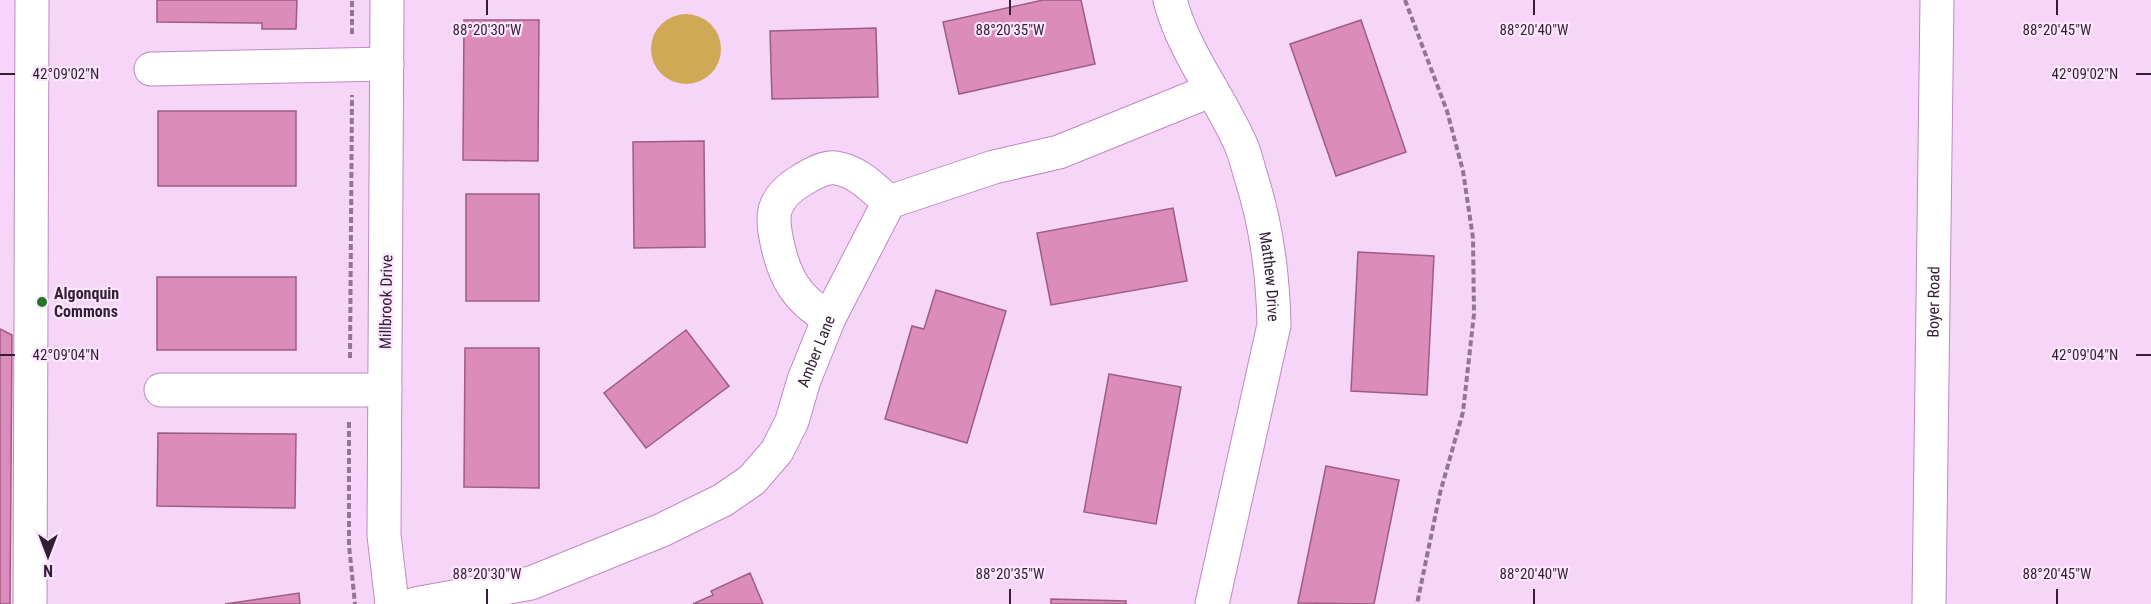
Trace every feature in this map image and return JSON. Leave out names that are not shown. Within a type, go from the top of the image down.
[{"type":"street","points":[[30,604],[32,0]]},
{"type":"street","name":"Millbrook Drive","points":[[387,0],[384,535],[392,604]]},
{"type":"street","name":"Matthew Drive","points":[[1170,0],[1173,13],[1195,62],[1241,146],[1262,212],[1273,280],[1274,325],[1212,604]]},
{"type":"street","name":"Boyer Road","points":[[1929,604],[1937,0]]},
{"type":"street","points":[[151,69],[387,64]]},
{"type":"street","points":[[829,318],[814,310],[798,294],[782,266],[775,235],[775,210],[787,189],[811,174],[834,167],[861,177],[889,202],[994,167],[1059,152],[1212,90]]},
{"type":"street","name":"Amber Lane","points":[[415,604],[531,582],[662,530],[723,500],[752,480],[777,451],[792,421],[804,380],[829,318],[889,202]]},
{"type":"street","points":[[161,390],[385,390]]},
{"type":"path","points":[[1405,0],[1448,111],[1463,171],[1473,249],[1474,314],[1462,412],[1440,493],[1417,604]]},
{"type":"shaded area","points":[[686,14],[699,17],[711,24],[718,36],[721,49],[718,62],[711,74],[699,81],[686,84],[673,81],[661,74],[654,62],[651,49],[654,36],[661,24],[673,17]]},
{"type":"building","points":[[157,0],[297,0],[296,29],[262,29],[262,23],[157,22]]},
{"type":"building","points":[[1043,0],[1081,0],[1095,64],[959,94],[943,22]]},
{"type":"building","points":[[464,20],[539,20],[538,161],[463,160]]},
{"type":"building","points":[[1361,20],[1406,152],[1336,176],[1290,44]]},
{"type":"building","points":[[876,28],[878,97],[772,99],[770,31]]},
{"type":"building","points":[[158,111],[296,111],[296,186],[158,186]]},
{"type":"building","points":[[704,141],[705,247],[634,248],[633,142]]},
{"type":"building","points":[[466,194],[539,194],[539,301],[466,301]]},
{"type":"building","points":[[1173,208],[1187,281],[1051,305],[1037,233]]},
{"type":"building","points":[[1358,252],[1434,256],[1427,395],[1351,391]]},
{"type":"building","points":[[157,277],[296,277],[296,350],[157,350]]},
{"type":"building","points":[[936,290],[1006,311],[967,443],[885,419],[912,326],[924,329]]},
{"type":"building","name":"Algonquin Commons","points":[[0,329],[12,335],[10,604],[0,604]]},
{"type":"building","points":[[686,330],[729,386],[646,448],[604,393]]},
{"type":"building","points":[[465,348],[539,348],[539,488],[464,487]]},
{"type":"building","points":[[1109,374],[1181,387],[1156,524],[1084,512]]},
{"type":"building","points":[[158,433],[296,434],[295,508],[157,506]]},
{"type":"building","points":[[1326,466],[1399,480],[1374,604],[1298,603]]},
{"type":"building","points":[[750,573],[763,604],[693,604],[713,595],[711,591]]},
{"type":"building","points":[[299,593],[300,604],[225,604]]},
{"type":"building","points":[[1051,599],[1126,601],[1126,604],[1051,604]]},
{"type":"place","name":"Algonquin Commons","points":[[42,302]]}]
